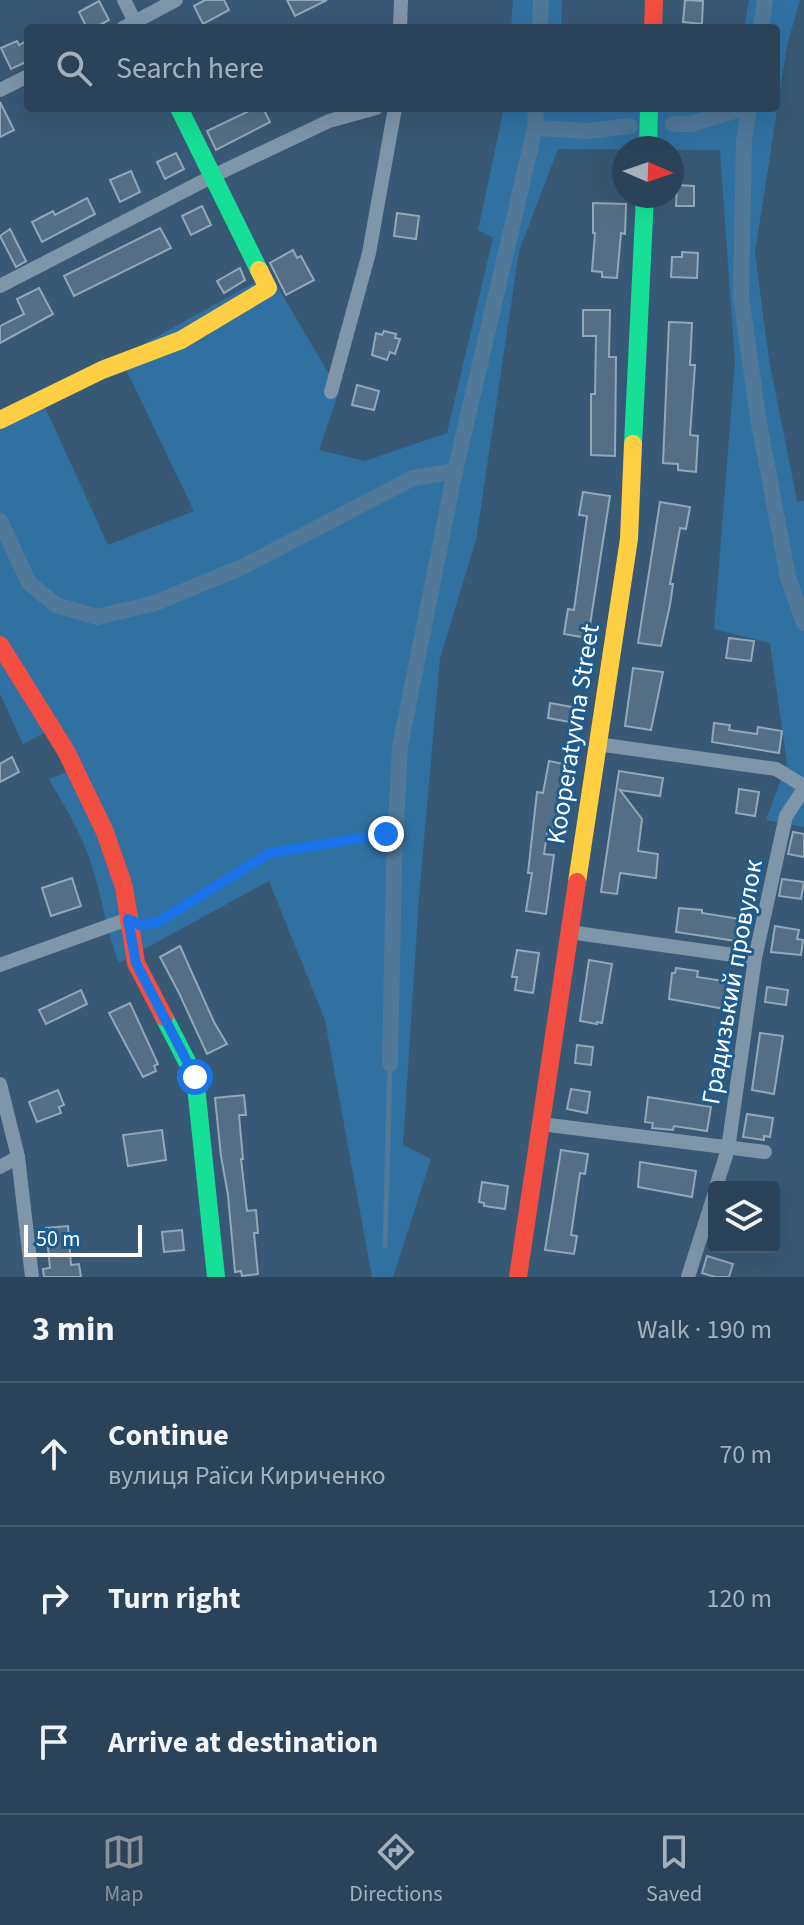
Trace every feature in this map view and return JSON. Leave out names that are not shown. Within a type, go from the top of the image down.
[{"type":"street","points":[[124,0],[131,24]]},
{"type":"street","points":[[135,24],[176,0]]},
{"type":"street","points":[[400,24],[401,0]]},
{"type":"street","points":[[653,24],[654,0]]},
{"type":"street","points":[[0,90],[24,78]]},
{"type":"street","points":[[0,420],[102,370],[181,340],[268,288],[181,112]]},
{"type":"street","points":[[0,286],[213,176],[329,121],[362,112]]},
{"type":"street","points":[[331,392],[369,253],[394,112]]},
{"type":"street","points":[[648,136],[649,112]]},
{"type":"street","name":"Kooperatyvna Street","points":[[518,1277],[629,539],[644,208]]},
{"type":"street","points":[[1,651],[66,751],[105,832],[124,887],[136,963],[195,1077],[216,1277]]},
{"type":"street","points":[[597,744],[776,769],[804,787]]},
{"type":"street","name":"Градизький провулок","points":[[718,1181],[728,1149],[755,958],[786,816],[804,787]]},
{"type":"street","points":[[0,965],[128,919]]},
{"type":"street","points":[[569,932],[755,958]]},
{"type":"street","points":[[0,1084],[18,1157],[32,1277]]},
{"type":"street","points":[[541,1124],[765,1152]]},
{"type":"street","points":[[0,1167],[18,1157]]},
{"type":"street","points":[[688,1277],[708,1214]]},
{"type":"path","points":[[128,919],[140,925],[158,922],[270,853],[386,834]]},
{"type":"shaded area","points":[[513,0],[562,0],[561,24],[511,24]]},
{"type":"shaded area","points":[[749,0],[800,0],[787,45],[780,90],[780,24],[745,24]]},
{"type":"shaded area","points":[[503,112],[777,112],[755,253],[769,360],[797,501],[804,501],[804,827],[766,820],[787,763],[770,643],[714,629],[735,362],[720,150],[684,150],[684,136],[612,136],[612,149],[558,149],[519,251],[476,540],[440,658],[419,897],[403,1145],[431,1159],[393,1277],[372,1277],[325,1020],[269,881],[119,963],[90,859],[49,779],[67,772],[47,732],[23,744],[0,694],[0,414],[40,396],[108,545],[194,511],[120,357],[270,274],[339,391],[319,450],[365,461],[447,433],[493,238],[478,230]]},
{"type":"building","points":[[205,0],[224,0],[229,10],[203,24],[194,6]]},
{"type":"building","points":[[287,0],[327,0],[295,16]]},
{"type":"building","points":[[685,0],[703,1],[702,24],[683,22]]},
{"type":"building","points":[[99,1],[109,20],[102,24],[85,24],[79,12]]},
{"type":"building","points":[[17,41],[19,45],[24,42],[24,63],[11,69],[1,48]]},
{"type":"building","points":[[0,102],[14,130],[0,137]]},
{"type":"building","points":[[247,112],[265,112],[270,122],[216,150],[207,131]]},
{"type":"building","points":[[176,153],[184,169],[165,179],[157,162]]},
{"type":"building","points":[[131,171],[140,192],[120,202],[110,180]]},
{"type":"building","points":[[684,185],[694,186],[694,206],[684,206]]},
{"type":"building","points":[[87,198],[95,214],[42,242],[32,222],[53,211],[55,215]]},
{"type":"building","points":[[593,203],[626,208],[625,234],[621,233],[617,278],[602,277],[602,272],[592,271]]},
{"type":"building","points":[[202,206],[211,225],[191,235],[182,216]]},
{"type":"building","points":[[397,213],[419,216],[416,239],[394,236]]},
{"type":"building","points":[[160,228],[171,248],[74,296],[64,276]]},
{"type":"building","points":[[10,229],[26,261],[16,267],[0,236]]},
{"type":"building","points":[[293,250],[297,258],[301,256],[314,280],[286,295],[270,263]]},
{"type":"building","points":[[682,252],[698,253],[697,278],[671,277],[672,257],[682,257]]},
{"type":"building","points":[[240,268],[245,280],[224,293],[217,281]]},
{"type":"building","points":[[39,288],[53,314],[0,343],[0,326],[24,314],[17,299]]},
{"type":"building","points":[[583,310],[610,310],[609,357],[616,357],[615,456],[591,455],[591,394],[595,394],[596,336],[583,336]]},
{"type":"building","points":[[669,322],[692,323],[690,365],[695,365],[690,435],[698,436],[696,472],[678,470],[678,464],[663,463]]},
{"type":"building","points":[[384,331],[396,334],[395,338],[400,339],[395,354],[390,352],[387,360],[372,355],[376,333],[382,335]]},
{"type":"building","points":[[357,385],[379,391],[374,410],[352,405]]},
{"type":"building","points":[[583,492],[610,496],[588,638],[564,634],[568,609],[574,610],[587,516],[579,515]]},
{"type":"building","points":[[660,502],[690,507],[686,529],[680,528],[661,646],[638,643]]},
{"type":"building","points":[[729,638],[754,641],[751,661],[726,658]]},
{"type":"building","points":[[633,668],[663,672],[651,730],[625,726]]},
{"type":"building","points":[[550,703],[578,708],[575,723],[548,718]]},
{"type":"building","points":[[714,723],[730,725],[729,730],[757,734],[758,727],[782,731],[779,753],[712,742]]},
{"type":"building","points":[[12,757],[19,772],[0,782],[0,764]]},
{"type":"building","points":[[549,761],[568,765],[562,787],[559,828],[548,827],[544,854],[554,855],[546,914],[526,911],[532,873],[528,873],[537,792],[543,793]]},
{"type":"building","points":[[619,771],[663,778],[660,796],[620,790],[642,819],[638,851],[658,854],[656,878],[620,873],[617,894],[601,892]]},
{"type":"building","points":[[739,789],[759,792],[755,816],[736,813]]},
{"type":"building","points":[[793,832],[804,834],[804,857],[788,854]]},
{"type":"building","points":[[72,878],[81,906],[51,916],[42,888]]},
{"type":"building","points":[[782,879],[804,882],[801,899],[779,896]]},
{"type":"building","points":[[679,908],[740,919],[736,941],[676,932]]},
{"type":"building","points":[[775,926],[799,930],[797,939],[803,940],[801,955],[771,952]]},
{"type":"building","points":[[180,946],[227,1044],[207,1054],[160,957]]},
{"type":"building","points":[[517,950],[539,953],[533,993],[515,990],[517,977],[512,977]]},
{"type":"building","points":[[589,960],[612,964],[602,1023],[597,1024],[580,1021]]},
{"type":"building","points":[[676,968],[698,971],[697,977],[730,982],[725,1009],[669,999],[672,973]]},
{"type":"building","points":[[767,987],[788,990],[786,1005],[765,1002]]},
{"type":"building","points":[[81,990],[87,1004],[46,1024],[39,1010]]},
{"type":"building","points":[[130,1003],[158,1064],[154,1066],[156,1071],[143,1077],[109,1013]]},
{"type":"building","points":[[760,1033],[783,1036],[774,1094],[752,1090]]},
{"type":"building","points":[[577,1045],[593,1047],[591,1065],[575,1063]]},
{"type":"building","points":[[571,1089],[590,1092],[587,1113],[567,1109]]},
{"type":"building","points":[[58,1090],[64,1105],[59,1107],[61,1113],[37,1122],[29,1102]]},
{"type":"building","points":[[244,1095],[246,1115],[239,1115],[241,1159],[247,1211],[256,1210],[258,1233],[254,1233],[258,1274],[242,1276],[241,1271],[235,1272],[215,1098]]},
{"type":"building","points":[[648,1097],[711,1107],[707,1131],[674,1126],[673,1130],[652,1128],[653,1123],[645,1122]]},
{"type":"building","points":[[747,1114],[773,1118],[770,1137],[764,1136],[764,1140],[743,1137]]},
{"type":"building","points":[[162,1130],[166,1160],[128,1166],[123,1135]]},
{"type":"building","points":[[561,1150],[588,1154],[585,1174],[580,1173],[571,1235],[577,1236],[574,1254],[545,1250]]},
{"type":"building","points":[[640,1162],[696,1171],[692,1197],[638,1187]]},
{"type":"building","points":[[482,1182],[508,1186],[505,1209],[484,1206],[479,1202]]},
{"type":"building","points":[[68,1226],[71,1265],[79,1264],[81,1277],[44,1277],[43,1269],[50,1268],[46,1228]]},
{"type":"building","points":[[182,1230],[184,1250],[164,1252],[162,1232]]},
{"type":"building","points":[[707,1256],[733,1264],[729,1277],[702,1273]]},
{"type":"waterway","points":[[540,24],[541,0]]},
{"type":"waterway","points":[[762,24],[765,0]]},
{"type":"waterway","points":[[390,1064],[400,747],[455,471],[535,128],[536,112]]},
{"type":"waterway","points":[[673,124],[691,124],[731,112]]},
{"type":"waterway","points":[[748,112],[744,141],[741,297],[759,423],[788,577],[804,623]]},
{"type":"waterway","points":[[535,128],[589,131],[630,126]]},
{"type":"waterway","points":[[0,521],[29,583],[56,605],[97,617],[155,603],[240,568],[413,478],[455,471]]},
{"type":"waterway","points":[[385,1246],[390,1064]]},
{"type":"traffic: fast","points":[[181,112],[259,270]]},
{"type":"traffic: fast","points":[[648,136],[649,112]]},
{"type":"traffic: fast","points":[[633,444],[644,208]]},
{"type":"traffic: fast","points":[[164,1017],[195,1077],[216,1277]]},
{"type":"traffic: slow","points":[[0,420],[102,370],[181,340],[268,288],[259,270]]},
{"type":"traffic: slow","points":[[577,882],[629,539],[633,444]]},
{"type":"traffic: jam","points":[[653,24],[654,0]]},
{"type":"traffic: jam","points":[[0,645],[66,751],[105,832],[124,887],[136,963],[164,1017]]},
{"type":"traffic: jam","points":[[518,1277],[577,882]]},
{"type":"route","points":[[195,1077],[136,963],[128,919],[140,925],[158,922],[270,853],[386,834]]}]
